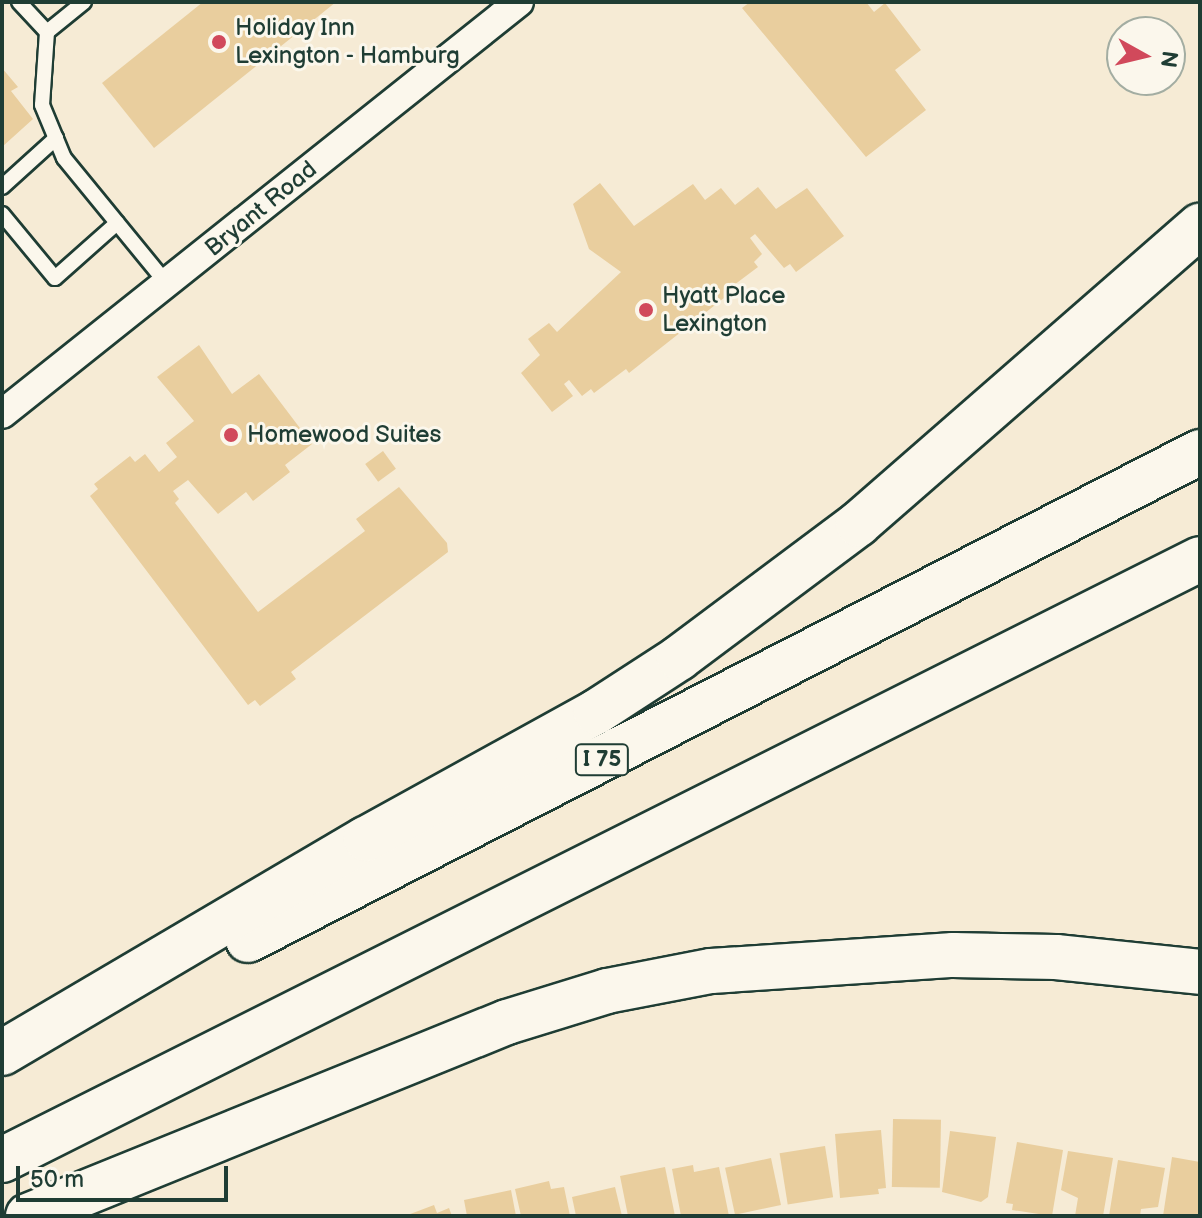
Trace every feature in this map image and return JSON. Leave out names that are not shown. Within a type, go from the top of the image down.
[{"type":"highway","points":[[2,1053],[366,839],[583,720],[679,658],[858,524],[1200,226]]},
{"type":"highway","name":"I 75","points":[[2,1065],[1200,452]]},
{"type":"highway","points":[[2,1160],[1200,559]]},
{"type":"highway","points":[[28,1216],[507,1022],[607,991],[711,971],[939,955],[1056,957],[1200,972]]},
{"type":"street","name":"Bryant Road","points":[[2,414],[519,2]]},
{"type":"lane","points":[[19,2],[47,32],[42,105],[64,158],[167,284]]},
{"type":"lane","points":[[47,32],[84,2]]},
{"type":"lane","points":[[2,187],[56,138]]},
{"type":"lane","points":[[2,214],[55,278],[117,223]]},
{"type":"building","name":"Holiday Inn Lexington - Hamburg","points":[[203,2],[336,2],[154,148],[102,83]]},
{"type":"building","points":[[750,2],[866,2],[874,12],[885,3],[921,50],[895,70],[926,110],[866,157],[742,8]]},
{"type":"building","points":[[2,68],[18,87],[11,91],[33,119],[2,147]]},
{"type":"building","name":"Hyatt Place Lexington","points":[[600,183],[634,226],[693,184],[705,200],[721,188],[735,205],[758,187],[776,209],[807,188],[844,236],[796,272],[790,264],[784,268],[755,234],[750,238],[762,254],[754,262],[758,267],[726,291],[729,294],[629,373],[626,369],[594,393],[591,389],[582,396],[569,380],[564,384],[573,396],[552,412],[521,373],[540,355],[528,339],[549,323],[557,332],[621,272],[589,249],[573,204]]},
{"type":"building","points":[[199,345],[232,394],[259,374],[312,444],[285,465],[290,472],[253,501],[246,492],[218,514],[188,480],[173,491],[179,499],[175,503],[258,612],[365,531],[356,519],[399,487],[447,543],[448,552],[291,672],[296,679],[260,706],[255,700],[248,705],[90,496],[98,489],[94,484],[130,456],[135,462],[145,454],[159,472],[177,457],[166,443],[194,421],[157,377]]},
{"type":"building","points":[[383,451],[396,469],[378,482],[365,464]]},
{"type":"building","points":[[893,1119],[941,1120],[940,1188],[892,1187]]},
{"type":"building","points":[[881,1130],[886,1188],[878,1189],[879,1194],[840,1198],[835,1134]]},
{"type":"building","points":[[950,1131],[996,1137],[988,1197],[981,1202],[942,1192]]},
{"type":"building","points":[[1017,1142],[1063,1150],[1052,1216],[1012,1210],[1013,1204],[1006,1203]]},
{"type":"building","points":[[825,1146],[833,1197],[788,1205],[780,1153]]},
{"type":"building","points":[[1068,1151],[1113,1158],[1103,1216],[1075,1216],[1078,1198],[1061,1190]]},
{"type":"building","points":[[1172,1157],[1200,1162],[1200,1216],[1163,1216]]},
{"type":"building","points":[[771,1158],[781,1205],[735,1215],[725,1168]]},
{"type":"building","points":[[1118,1160],[1165,1168],[1158,1207],[1141,1209],[1140,1216],[1109,1216]]},
{"type":"building","points":[[693,1165],[694,1172],[719,1167],[729,1216],[681,1216],[672,1169]]},
{"type":"building","points":[[665,1167],[675,1216],[628,1216],[620,1176]]},
{"type":"building","points":[[549,1181],[551,1189],[564,1187],[570,1216],[521,1216],[515,1189]]},
{"type":"building","points":[[615,1187],[622,1216],[576,1216],[572,1197]]},
{"type":"building","points":[[511,1190],[516,1216],[467,1216],[464,1200]]},
{"type":"building","points":[[434,1205],[437,1213],[449,1208],[452,1216],[405,1216]]},
{"type":"place","name":"Holiday Inn Lexington - Hamburg","points":[[219,42]]},
{"type":"place","name":"Hyatt Place Lexington","points":[[646,310]]},
{"type":"place","name":"Homewood Suites","points":[[231,435]]}]
